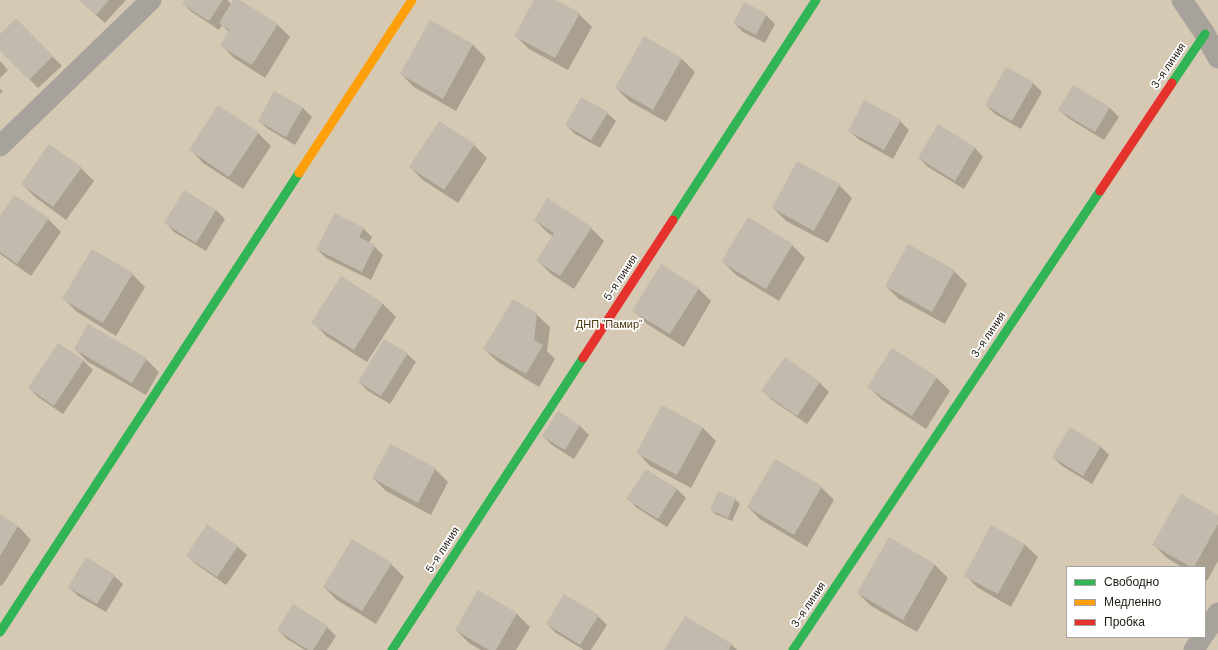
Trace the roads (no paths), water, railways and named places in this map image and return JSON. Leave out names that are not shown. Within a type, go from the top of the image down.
[{"type":"street","points":[[0,146],[151,0]]},
{"type":"street","points":[[0,632],[412,0]]},
{"type":"street","name":"5-я линия","points":[[392,650],[816,0]]},
{"type":"street","points":[[1182,0],[1205,34],[1218,58]]},
{"type":"street","name":"3-я линия","points":[[793,650],[1205,34]]},
{"type":"street","points":[[1206,631],[1218,613]]},
{"type":"street","points":[[1194,650],[1201,638]]},
{"type":"park label","name":"ДНП \"Памир\"","points":[[609,325]]}]
